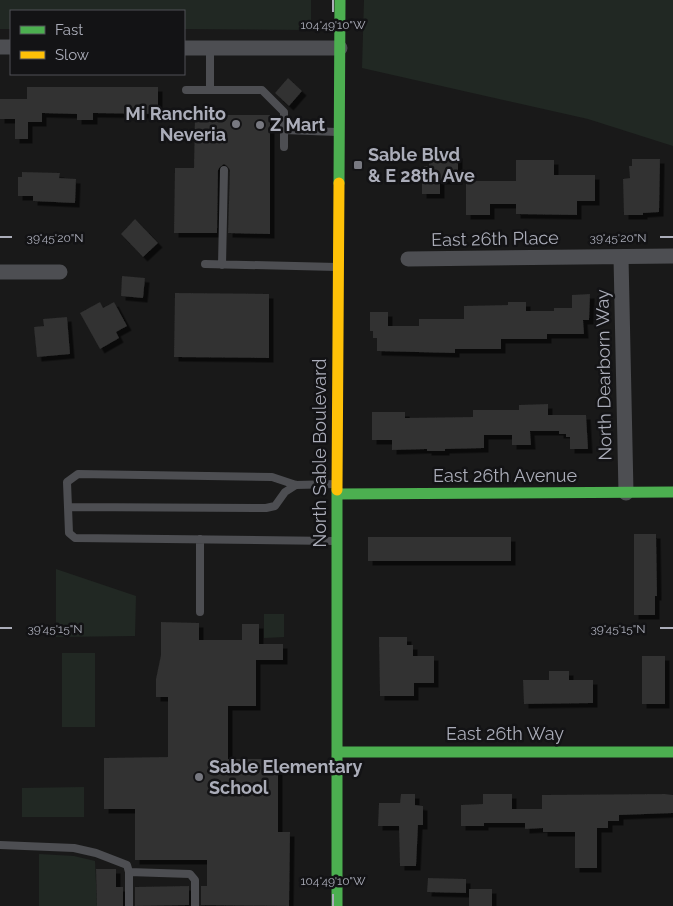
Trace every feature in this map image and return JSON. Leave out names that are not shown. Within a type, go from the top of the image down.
[{"type":"street","name":"North Sable Boulevard","points":[[337,906],[340,5]]},
{"type":"street","points":[[185,48],[340,48]]},
{"type":"street","name":"East 26th Place","points":[[408,259],[673,256]]},
{"type":"street","name":"North Dearborn Way","points":[[621,257],[626,493]]},
{"type":"street","points":[[0,272],[60,272]]},
{"type":"street","name":"East 26th Avenue","points":[[337,489],[673,492]]},
{"type":"street","name":"East 26th Way","points":[[337,752],[673,752]]},
{"type":"lane","points":[[210,48],[210,89]]},
{"type":"lane","points":[[186,90],[262,90],[284,112],[284,147]]},
{"type":"lane","points":[[284,130],[340,132]]},
{"type":"lane","points":[[222,265],[224,170]]},
{"type":"lane","points":[[205,264],[339,267]]},
{"type":"lane","points":[[337,489],[296,485],[272,477],[78,474],[67,482],[69,533],[75,538],[337,541]]},
{"type":"lane","points":[[69,507],[266,508],[275,506],[285,492],[296,485]]},
{"type":"lane","points":[[200,539],[200,612]]},
{"type":"lane","points":[[0,845],[74,848],[96,853],[127,865],[129,872],[129,906]]},
{"type":"lane","points":[[129,872],[190,874],[195,880],[195,906]]},
{"type":"shaded area","points":[[0,0],[311,0],[311,30],[185,29],[185,10],[10,10],[10,29],[0,29]]},
{"type":"shaded area","points":[[364,0],[673,0],[673,146],[588,119],[362,68]]},
{"type":"shaded area","points":[[56,569],[136,596],[135,636],[56,637]]},
{"type":"shaded area","points":[[264,614],[284,614],[284,637],[264,638]]},
{"type":"shaded area","points":[[62,653],[95,653],[95,727],[62,727]]},
{"type":"shaded area","points":[[84,787],[84,817],[22,817],[22,788]]},
{"type":"shaded area","points":[[39,854],[74,856],[95,861],[97,906],[39,906]]},
{"type":"building","points":[[288,78],[302,91],[289,106],[275,93]]},
{"type":"building","points":[[27,87],[158,87],[158,114],[93,113],[93,120],[77,120],[77,114],[42,113],[42,122],[28,122],[28,139],[15,139],[15,119],[0,119],[0,99],[27,99]]},
{"type":"building","points":[[195,115],[270,115],[270,234],[228,233],[230,170],[224,164],[218,170],[217,233],[174,233],[175,168],[194,168]]},
{"type":"building","points":[[429,154],[458,154],[458,180],[440,180],[440,194],[422,194],[422,175],[424,175],[424,166],[429,166]]},
{"type":"building","points":[[632,159],[660,159],[659,212],[643,213],[643,215],[624,215],[623,179],[630,178],[629,166],[632,166]]},
{"type":"building","points":[[516,160],[554,160],[554,175],[595,175],[595,201],[577,201],[577,215],[516,214],[516,204],[490,204],[490,215],[466,215],[466,181],[516,181]]},
{"type":"building","points":[[22,172],[60,173],[59,178],[76,179],[75,203],[33,201],[33,196],[18,196],[18,177],[22,177]]},
{"type":"building","points":[[135,219],[158,243],[143,257],[121,234]]},
{"type":"building","points":[[122,276],[145,278],[143,298],[121,296]]},
{"type":"building","points":[[175,293],[269,294],[269,358],[174,357]]},
{"type":"building","points":[[590,294],[589,320],[583,320],[584,334],[547,334],[547,339],[501,339],[501,349],[455,349],[455,353],[377,351],[377,338],[373,338],[373,331],[370,331],[370,312],[388,312],[388,326],[419,326],[419,319],[464,319],[464,306],[508,305],[508,302],[526,302],[526,311],[554,311],[554,308],[572,308],[572,295]]},
{"type":"building","points":[[100,302],[103,308],[114,302],[127,326],[116,332],[119,338],[100,349],[80,313]]},
{"type":"building","points":[[67,317],[70,354],[37,357],[34,327],[44,326],[43,319]]},
{"type":"building","points":[[548,404],[548,415],[586,415],[588,449],[570,449],[570,437],[566,437],[566,434],[559,434],[559,431],[530,431],[531,445],[512,445],[512,435],[484,435],[484,448],[445,449],[445,451],[427,451],[427,449],[392,450],[392,440],[372,440],[372,412],[405,412],[405,418],[473,417],[473,410],[519,410],[519,405]]},
{"type":"building","points":[[634,534],[656,534],[657,596],[655,596],[655,615],[634,615]]},
{"type":"building","points":[[368,537],[511,537],[511,561],[368,561]]},
{"type":"building","points":[[161,622],[199,623],[199,640],[242,640],[242,624],[259,624],[259,644],[283,644],[283,660],[256,660],[256,706],[228,706],[228,759],[278,759],[278,832],[290,832],[289,906],[201,905],[201,886],[207,886],[207,860],[135,860],[135,809],[104,809],[104,758],[168,757],[168,697],[156,697],[156,679],[161,655]]},
{"type":"building","points":[[379,637],[407,637],[407,645],[413,645],[413,656],[434,656],[434,683],[414,683],[414,696],[380,696]]},
{"type":"building","points":[[642,656],[665,656],[665,704],[642,704]]},
{"type":"building","points":[[549,671],[569,671],[569,680],[593,680],[593,703],[524,704],[523,680],[549,680]]},
{"type":"building","points":[[401,794],[415,794],[415,805],[423,806],[423,825],[418,825],[416,866],[400,866],[399,826],[378,826],[379,803],[400,803]]},
{"type":"building","points":[[483,794],[512,794],[512,809],[542,809],[542,795],[665,794],[673,795],[673,813],[619,815],[619,821],[608,821],[608,828],[597,828],[597,868],[575,868],[575,832],[543,832],[543,828],[525,829],[525,823],[484,823],[484,826],[461,826],[461,805],[483,804]]},
{"type":"building","points":[[96,869],[116,869],[116,887],[123,887],[123,906],[97,906]]},
{"type":"building","points":[[428,878],[466,879],[466,893],[427,892]]},
{"type":"building","points":[[189,886],[189,905],[135,906],[135,887]]},
{"type":"building","points":[[469,889],[492,889],[492,906],[469,906]]},
{"type":"traffic: fast","points":[[339,183],[340,0]]},
{"type":"traffic: fast","points":[[337,490],[337,906]]},
{"type":"traffic: fast","points":[[337,494],[673,492]]},
{"type":"traffic: fast","points":[[337,752],[673,752]]},
{"type":"traffic: slow","points":[[337,490],[339,183]]},
{"type":"place","name":"Mi Ranchito Neveria","points":[[236,124]]},
{"type":"place","name":"Z Mart","points":[[260,125]]},
{"type":"place","name":"Sable Blvd & E 28th Ave","points":[[358,165]]},
{"type":"place","name":"Sable Elementary School","points":[[199,777]]}]
